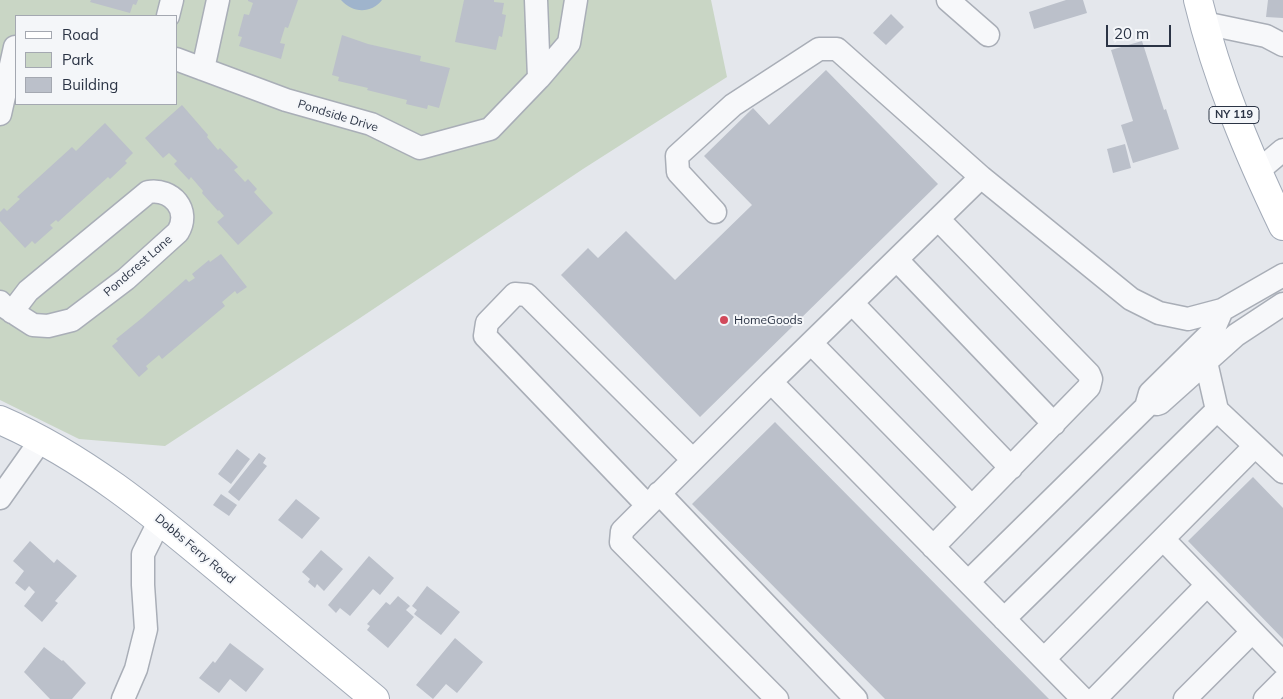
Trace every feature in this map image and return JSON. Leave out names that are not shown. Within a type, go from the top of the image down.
[{"type":"main road","name":"NY 119","points":[[1201,12],[1222,83],[1283,226]]},
{"type":"main road","name":"Dobbs Ferry Road","points":[[0,420],[24,430],[88,467],[160,520],[375,699]]},
{"type":"street","points":[[168,15],[172,0]]},
{"type":"street","points":[[203,69],[218,0]]},
{"type":"street","points":[[536,0],[539,78]]},
{"type":"street","name":"Pondside Drive","points":[[178,60],[286,100],[371,124],[420,148],[490,129],[569,44],[576,0]]},
{"type":"street","points":[[948,0],[988,35]]},
{"type":"street","points":[[1201,12],[1266,36],[1283,45]]},
{"type":"street","points":[[0,114],[10,47]]},
{"type":"street","points":[[715,212],[678,172],[677,156],[733,105],[819,49],[837,49],[981,177],[1131,299],[1159,313],[1188,319],[1222,310],[1283,276]]},
{"type":"street","points":[[1258,171],[1283,150]]},
{"type":"street","points":[[777,699],[621,542],[622,531],[981,177]]},
{"type":"street","name":"Pondcrest Lane","points":[[148,192],[163,192],[173,198],[180,206],[184,216],[178,232],[126,279],[72,320],[48,326],[33,325],[6,307],[148,192]]},
{"type":"street","points":[[933,547],[1054,424],[1089,387],[1091,380],[1088,374],[938,218]]},
{"type":"street","points":[[897,260],[1054,424]]},
{"type":"street","points":[[693,460],[527,295],[515,294],[487,323],[485,336],[856,699]]},
{"type":"street","points":[[852,304],[1011,468]]},
{"type":"street","points":[[1146,406],[1160,403],[1236,335],[1283,304]]},
{"type":"street","points":[[968,582],[1146,406],[1150,393],[1213,331],[1222,310]]},
{"type":"street","points":[[811,343],[972,507]]},
{"type":"street","points":[[1206,362],[1217,410],[1283,472]]},
{"type":"street","points":[[771,382],[1083,699]]},
{"type":"street","points":[[1004,619],[1217,410]]},
{"type":"street","points":[[0,498],[41,440]]},
{"type":"street","points":[[1044,659],[1255,446]]},
{"type":"street","points":[[124,699],[136,669],[146,629],[143,554],[160,520]]},
{"type":"street","points":[[1162,539],[1283,663]]},
{"type":"street","points":[[1095,699],[1207,585]]},
{"type":"street","points":[[1184,699],[1252,632]]},
{"type":"street","points":[[1265,699],[1283,680]]},
{"type":"green space","points":[[0,0],[711,0],[727,77],[583,169],[165,446],[79,439],[0,400]]},
{"type":"water","points":[[341,0],[382,0],[372,8],[362,10],[350,7]]},
{"type":"building","points":[[91,0],[138,0],[136,5],[133,4],[130,13],[90,2]]},
{"type":"building","points":[[248,0],[298,0],[288,28],[285,27],[280,43],[285,44],[281,59],[239,46],[242,37],[238,36],[244,14],[249,15],[253,3]]},
{"type":"building","points":[[464,0],[494,0],[494,2],[504,3],[502,14],[506,15],[502,37],[499,36],[496,50],[455,42]]},
{"type":"building","points":[[1066,0],[1083,0],[1087,13],[1034,29],[1029,12]]},
{"type":"building","points":[[1268,0],[1283,0],[1283,18],[1266,17]]},
{"type":"building","points":[[891,14],[904,27],[886,45],[873,33]]},
{"type":"building","points":[[342,35],[368,44],[421,56],[420,61],[450,68],[439,108],[428,105],[427,109],[406,104],[407,100],[338,81],[339,77],[332,75]]},
{"type":"building","points":[[1142,41],[1164,110],[1166,109],[1179,149],[1133,163],[1121,125],[1133,121],[1111,50]]},
{"type":"building","points":[[826,70],[938,184],[700,417],[561,275],[588,248],[598,258],[626,231],[675,280],[752,205],[704,156],[753,108],[769,125]]},
{"type":"building","points":[[182,105],[208,135],[207,137],[218,150],[220,148],[238,167],[234,170],[245,182],[248,179],[257,189],[254,192],[273,213],[238,245],[217,222],[224,216],[202,193],[203,191],[191,177],[189,180],[174,164],[177,161],[169,153],[163,158],[145,138]]},
{"type":"building","points":[[105,123],[133,153],[125,161],[127,163],[110,179],[108,177],[58,222],[56,220],[50,225],[53,228],[35,244],[32,241],[25,248],[0,221],[0,212],[4,208],[7,211],[20,199],[17,197],[72,147],[76,151]]},
{"type":"building","points":[[1125,144],[1131,168],[1113,173],[1107,149]]},
{"type":"building","points":[[221,254],[247,287],[237,294],[235,291],[222,302],[225,306],[162,359],[159,355],[146,366],[148,369],[139,377],[112,346],[118,341],[116,339],[186,279],[189,282],[195,278],[192,274],[209,260],[210,262]]},
{"type":"building","points":[[775,422],[1049,699],[885,699],[692,504]]},
{"type":"building","points":[[237,449],[250,459],[231,484],[218,474]]},
{"type":"building","points":[[259,453],[266,458],[263,463],[267,466],[239,501],[228,492]]},
{"type":"building","points":[[1253,477],[1283,508],[1283,639],[1188,541]]},
{"type":"building","points":[[221,494],[237,505],[229,516],[213,505]]},
{"type":"building","points":[[296,499],[320,518],[302,539],[278,520]]},
{"type":"building","points":[[30,541],[54,563],[57,559],[77,576],[55,601],[58,603],[42,622],[24,606],[35,592],[29,586],[25,591],[15,583],[24,571],[13,561]]},
{"type":"building","points":[[321,550],[343,569],[324,591],[317,584],[315,588],[308,582],[310,579],[302,572]]},
{"type":"building","points":[[369,556],[394,578],[380,595],[373,589],[350,616],[340,608],[336,613],[328,605]]},
{"type":"building","points":[[427,586],[460,612],[441,635],[414,614],[417,610],[412,606]]},
{"type":"building","points":[[398,596],[410,606],[406,610],[414,617],[388,648],[367,630],[370,626],[367,624],[386,602],[390,605]]},
{"type":"building","points":[[455,638],[483,662],[457,693],[446,684],[433,699],[416,685]]},
{"type":"building","points":[[230,643],[264,669],[246,692],[230,679],[219,693],[199,678],[213,661],[215,663]]},
{"type":"building","points":[[44,647],[63,660],[86,683],[72,699],[50,699],[24,672]]},
{"type":"place","name":"HomeGoods","points":[[724,320]]}]
